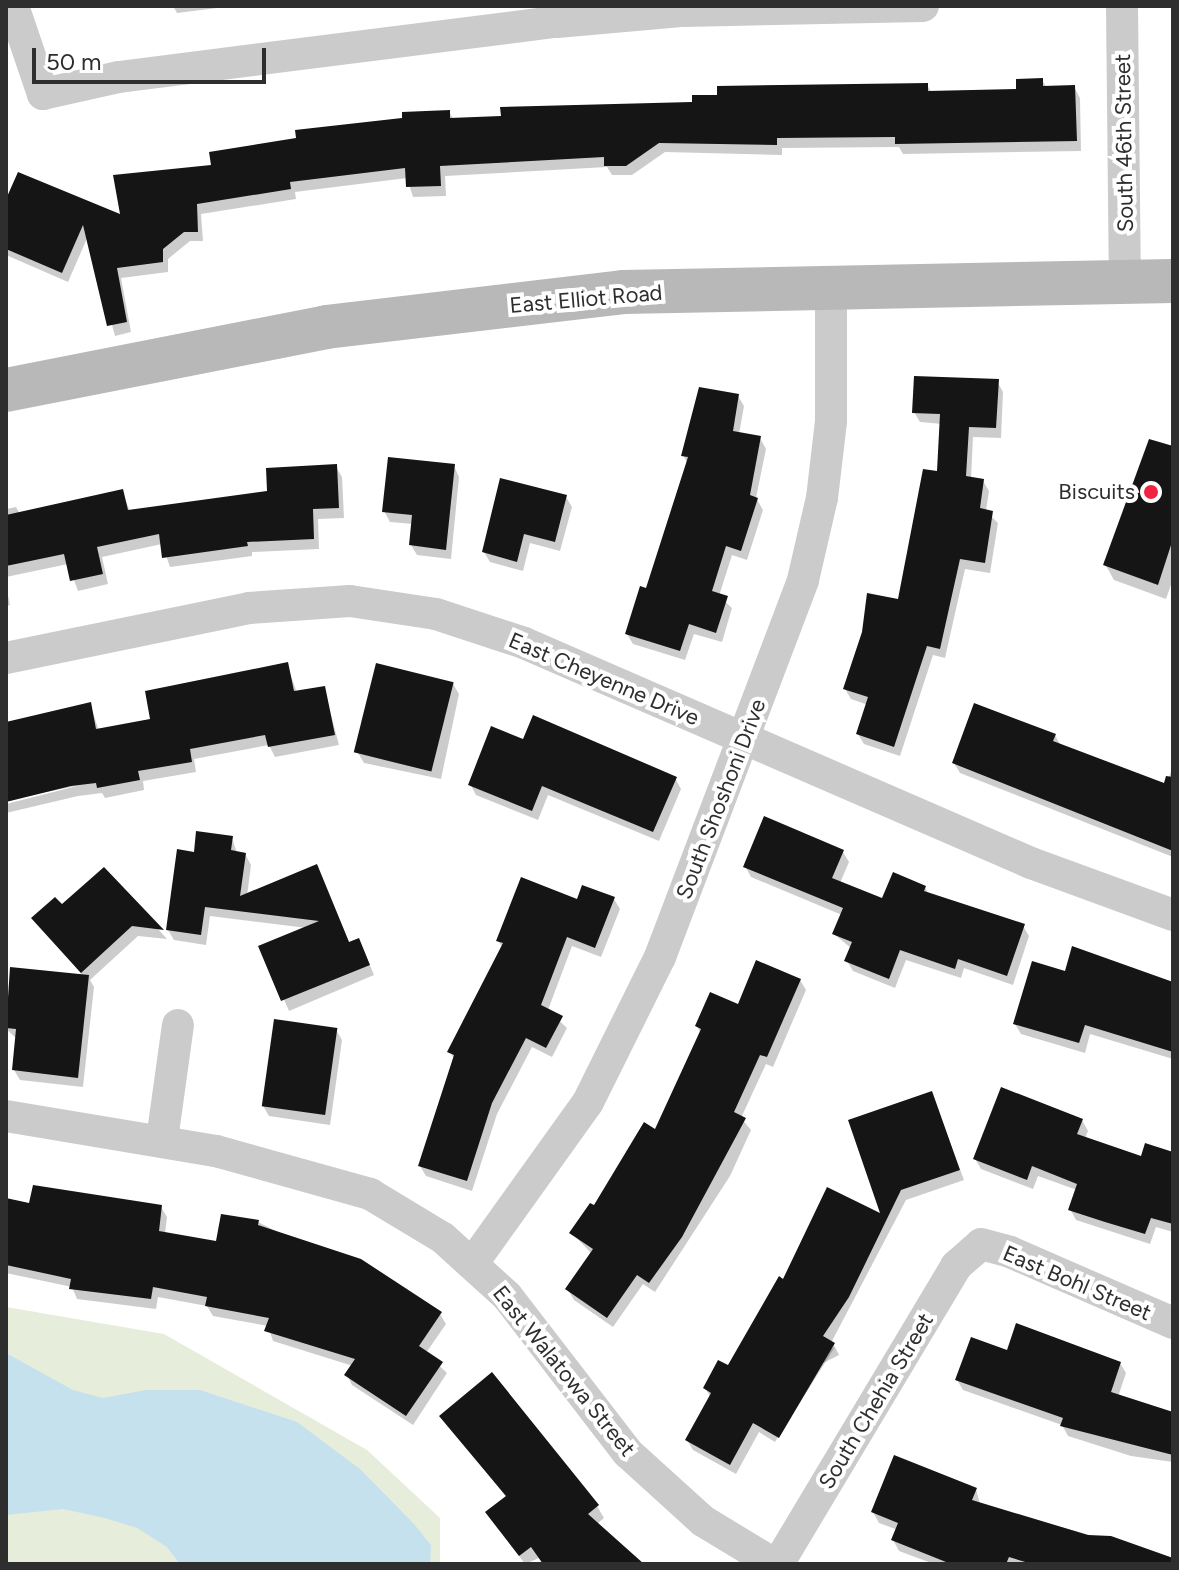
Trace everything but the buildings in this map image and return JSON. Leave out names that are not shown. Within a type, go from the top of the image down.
[{"type":"main road","name":"East Elliot Road","points":[[6,390],[326,327],[623,292],[1173,281]]},
{"type":"street","points":[[13,6],[43,94],[119,77],[557,22],[684,11],[923,6]]},
{"type":"street","name":"South 46th Street","points":[[1122,6],[1125,281]]},
{"type":"street","name":"South Shoshoni Drive","points":[[472,1264],[588,1102],[660,957],[803,580],[822,498],[831,421],[831,286]]},
{"type":"street","name":"East Cheyenne Drive","points":[[6,658],[249,608],[350,601],[436,614],[524,643],[1031,863],[1173,915]]},
{"type":"street","points":[[162,1140],[178,1025]]},
{"type":"street","name":"East Walatowa Street","points":[[6,1116],[162,1140],[370,1194],[443,1238],[507,1296],[628,1453],[703,1521],[776,1564]]},
{"type":"street","name":"East Bohl Street","points":[[981,1244],[1010,1252],[1173,1323]]},
{"type":"street","name":"South Chehia Street","points":[[776,1564],[956,1266],[981,1244]]},
{"type":"green space","points":[[6,1307],[164,1334],[367,1450],[440,1518],[440,1564],[6,1564]]},
{"type":"water","points":[[6,1353],[73,1390],[103,1398],[146,1390],[200,1390],[297,1422],[360,1469],[414,1524],[431,1545],[430,1564],[180,1564],[167,1547],[137,1528],[105,1518],[63,1509],[6,1515]]},
{"type":"place","name":"Biscuits","points":[[1151,492]]}]
